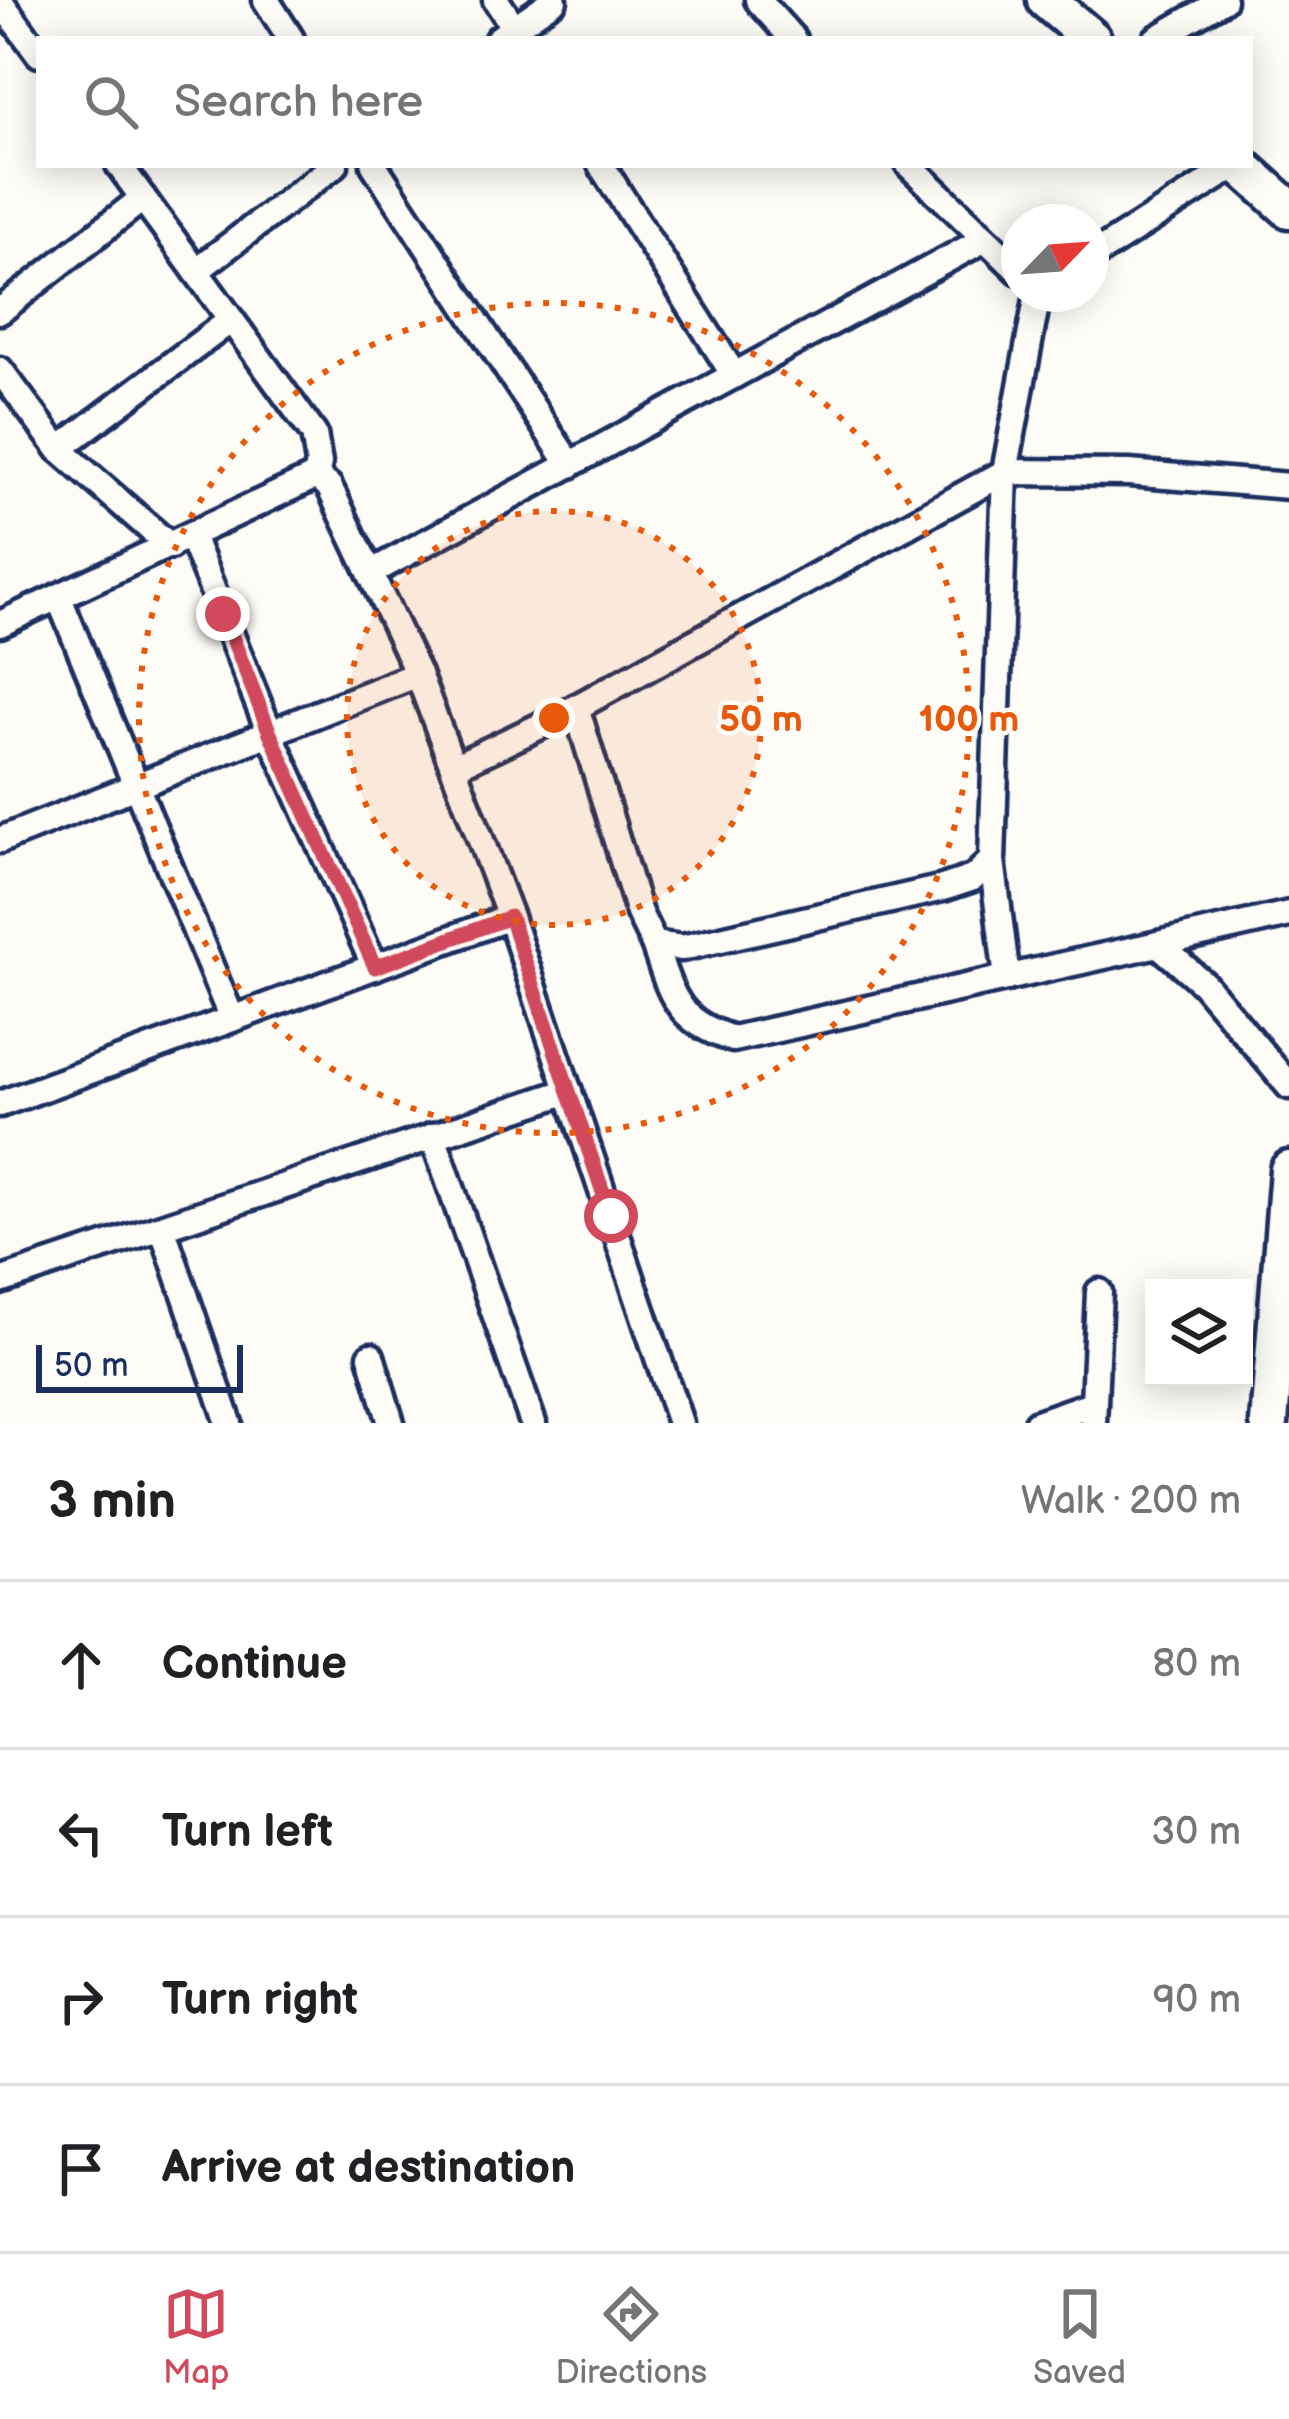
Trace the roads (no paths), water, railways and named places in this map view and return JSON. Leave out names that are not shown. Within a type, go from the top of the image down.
[{"type":"street","points":[[266,0],[289,36]]},
{"type":"street","points":[[496,0],[511,35],[554,0]]},
{"type":"street","points":[[758,0],[790,36]]},
{"type":"street","points":[[1046,0],[1088,36]]},
{"type":"street","points":[[1161,36],[1223,0]]},
{"type":"street","points":[[0,1],[36,50]]},
{"type":"street","points":[[121,168],[314,434],[319,463],[316,476]]},
{"type":"street","points":[[196,271],[331,168]]},
{"type":"street","points":[[376,168],[569,464]]},
{"type":"street","points":[[603,168],[734,375]]},
{"type":"street","points":[[911,168],[1001,254]]},
{"type":"street","points":[[1109,245],[1233,168]]},
{"type":"street","points":[[1241,168],[1289,209]]},
{"type":"street","points":[[0,311],[143,198]]},
{"type":"street","points":[[372,572],[985,239]]},
{"type":"street","points":[[1007,978],[992,860],[1006,472],[1035,312]]},
{"type":"street","points":[[59,449],[231,320]]},
{"type":"street","points":[[0,370],[59,449],[180,541],[375,967]]},
{"type":"street","points":[[456,766],[576,707],[1006,472],[1130,473],[1289,486]]},
{"type":"street","points":[[0,624],[316,476]]},
{"type":"street","points":[[316,476],[329,486],[372,572],[456,766],[680,1423]]},
{"type":"street","points":[[59,598],[232,1019]]},
{"type":"street","points":[[0,840],[418,674]]},
{"type":"street","points":[[576,707],[639,913],[675,1003],[702,1029],[734,1039],[1289,914]]},
{"type":"street","points":[[654,944],[682,948],[943,888],[973,878],[992,860]]},
{"type":"street","points":[[0,1104],[510,917]]},
{"type":"street","points":[[1158,944],[1204,984],[1289,1086]]},
{"type":"street","points":[[0,1281],[569,1091]]},
{"type":"street","points":[[433,1136],[532,1423]]},
{"type":"street","points":[[1269,1423],[1289,1170]]},
{"type":"street","points":[[162,1227],[229,1423]]},
{"type":"street","points":[[1037,1423],[1094,1413],[1099,1292]]},
{"type":"street","points":[[371,1355],[391,1423]]}]
